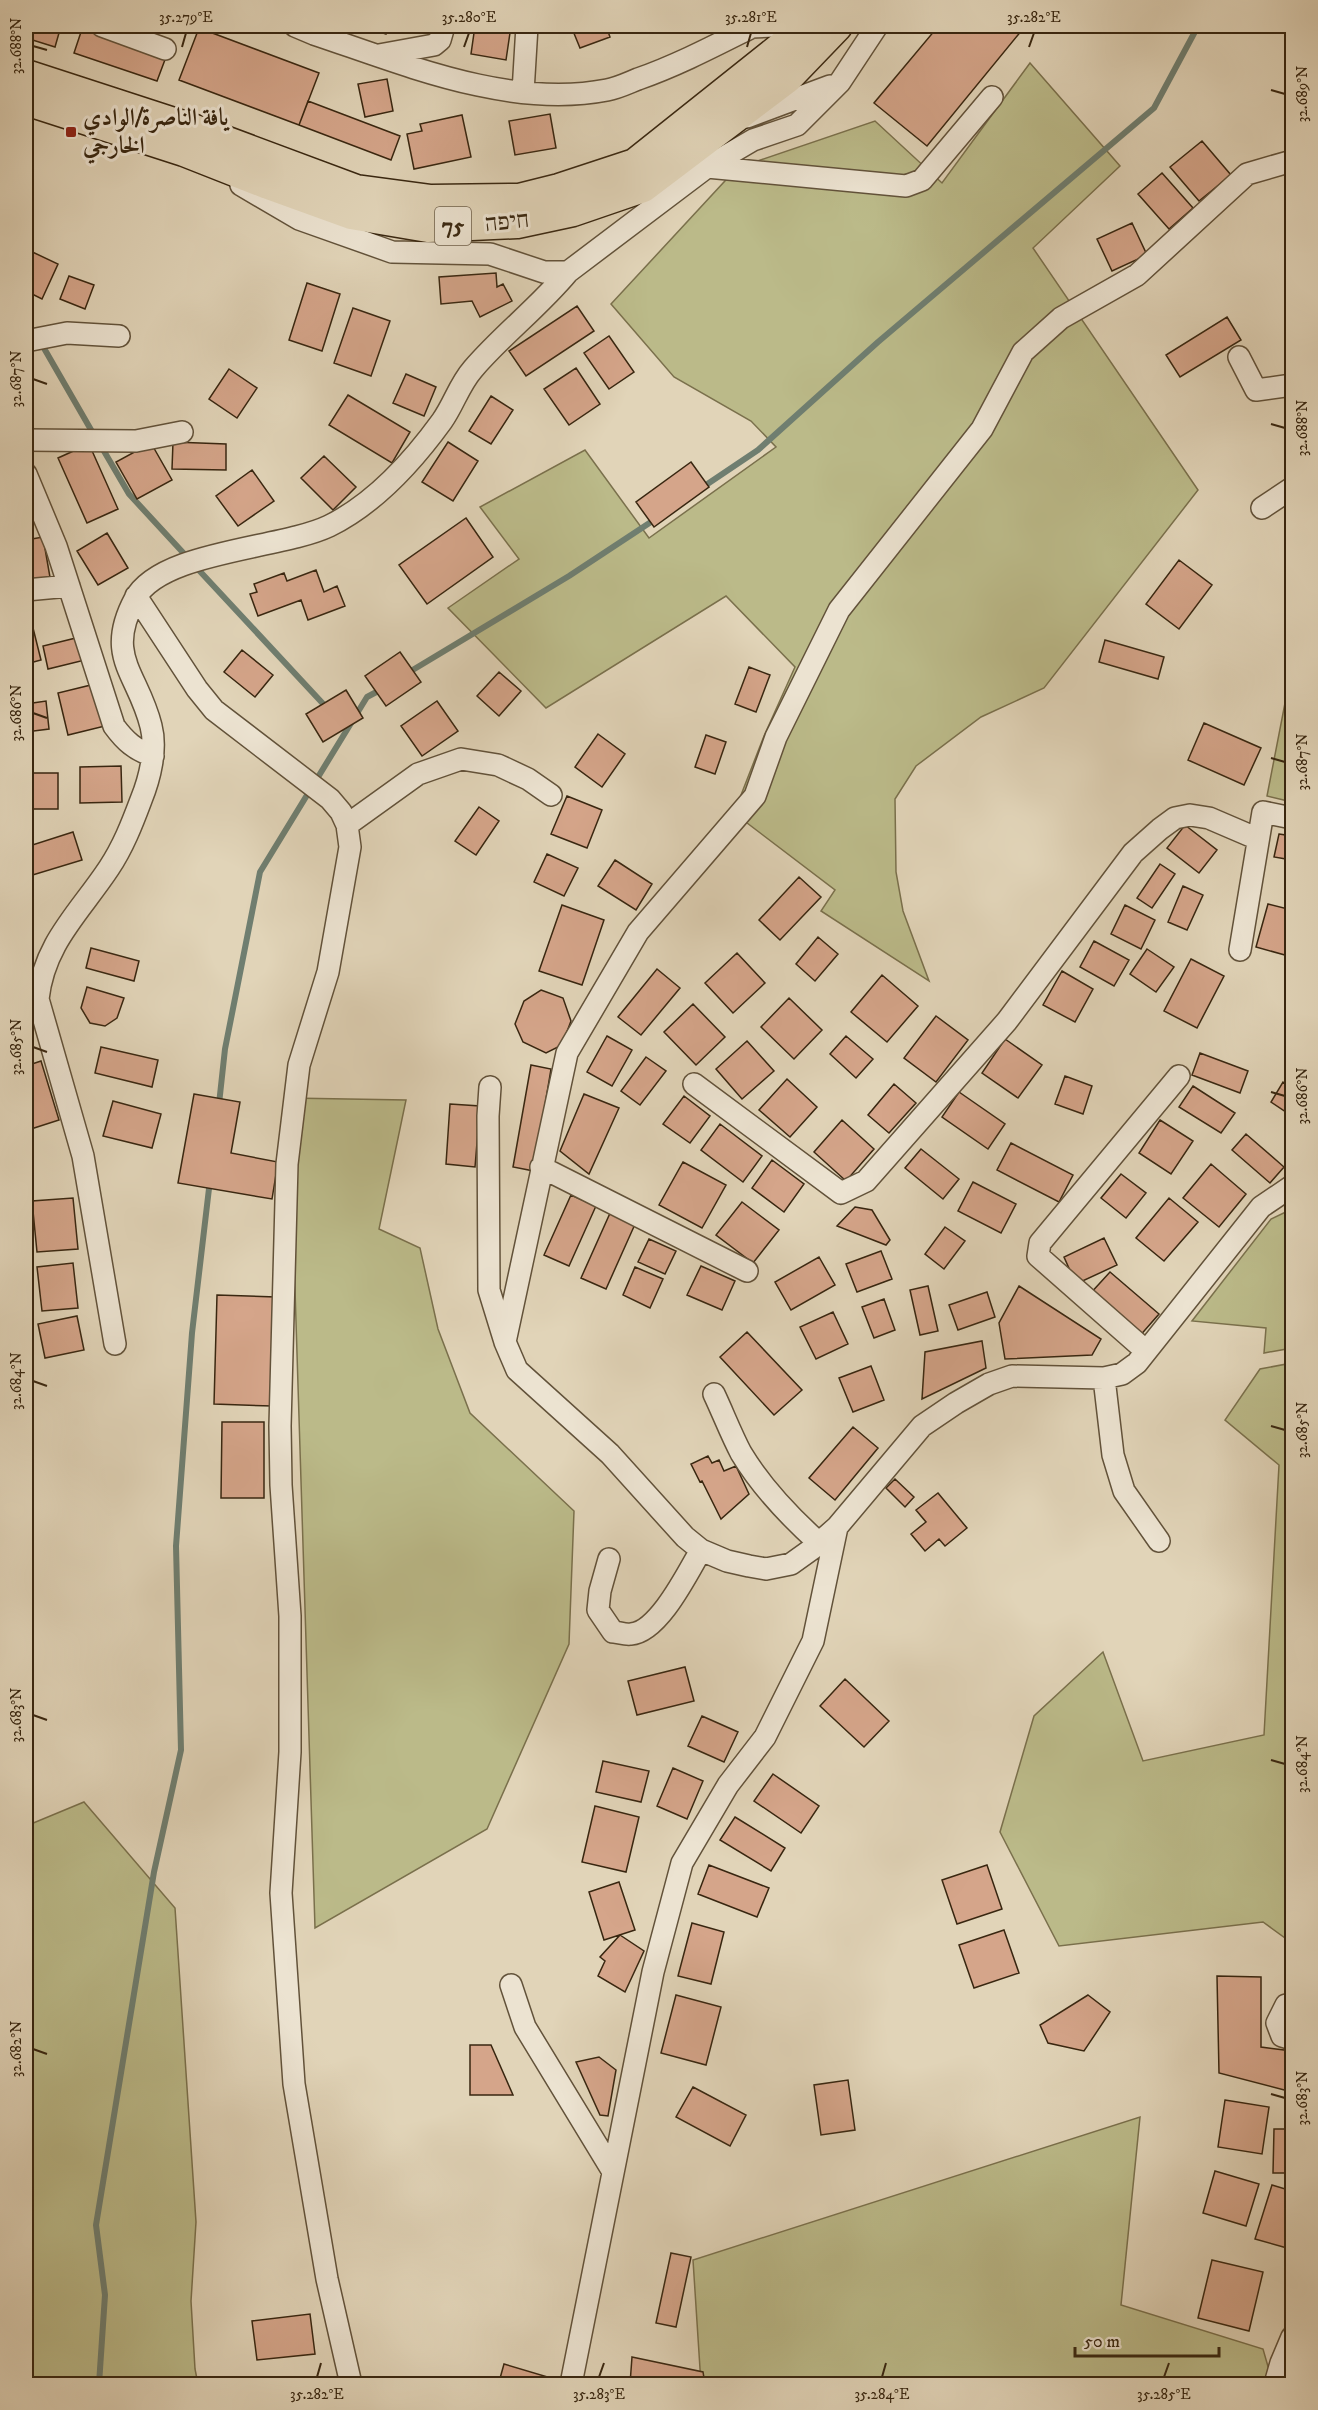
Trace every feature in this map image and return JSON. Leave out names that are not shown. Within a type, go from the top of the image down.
[{"type":"highway","name":"חיפה","points":[[26,100],[184,151],[351,214],[428,227],[518,223],[573,212],[643,187],[787,78],[837,26]]},
{"type":"highway","name":"חיפה","points":[[26,75],[195,130],[277,162],[357,189],[431,200],[519,199],[559,189],[635,164],[784,31]]},
{"type":"street","points":[[102,26],[165,49]]},
{"type":"street","points":[[295,26],[459,81],[523,92],[571,95],[609,90],[674,66],[752,26],[784,31]]},
{"type":"street","points":[[378,55],[434,45],[440,40],[444,26]]},
{"type":"street","points":[[523,92],[527,26]]},
{"type":"street","points":[[116,1344],[84,1156],[38,999],[40,976],[50,954],[81,904],[109,868],[128,834],[144,794],[153,756],[151,728],[121,650],[122,630],[136,596],[149,580],[166,571],[318,531],[353,512],[409,462],[444,418],[459,386],[472,369],[555,288],[568,272],[707,167],[753,140],[797,125],[840,82],[877,26]]},
{"type":"street","points":[[719,128],[840,82]]},
{"type":"street","points":[[707,167],[906,186],[922,180],[992,97]]},
{"type":"street","points":[[184,151],[299,219],[392,252],[490,254],[544,272],[568,272]]},
{"type":"street","points":[[505,1342],[567,1053],[638,932],[755,796],[776,737],[839,610],[982,429],[1023,352],[1061,318],[1137,275],[1247,174],[1293,161]]},
{"type":"street","points":[[26,341],[67,333],[119,336]]},
{"type":"street","points":[[1239,357],[1256,390],[1293,385]]},
{"type":"street","points":[[26,440],[135,441],[182,432]]},
{"type":"street","points":[[26,474],[56,546],[114,726],[137,751],[153,756]]},
{"type":"street","points":[[1262,508],[1293,488]]},
{"type":"street","points":[[26,590],[69,586]]},
{"type":"street","points":[[136,596],[197,690],[214,710],[330,799],[341,812],[347,825],[350,847],[330,961],[298,1065],[287,1164],[280,1426],[281,1485],[290,1616],[290,1752],[281,1893],[294,2084],[327,2279],[351,2385]]},
{"type":"street","points":[[347,825],[418,774],[461,759],[498,765],[528,779],[551,795]]},
{"type":"street","points":[[1240,950],[1263,812],[1293,818]]},
{"type":"street","points":[[694,1084],[841,1193],[866,1181],[1007,1021],[1133,853],[1160,829],[1174,818],[1190,815],[1209,818],[1258,839]]},
{"type":"street","points":[[1146,1352],[1038,1256],[1040,1244],[1179,1076]]},
{"type":"street","points":[[490,1087],[489,1290],[505,1342],[517,1370],[610,1454],[685,1537],[701,1550],[727,1561],[766,1569],[791,1564],[819,1543],[837,1527],[922,1426],[989,1384],[1012,1376],[1104,1378],[1122,1374],[1137,1363],[1261,1207],[1293,1186]]},
{"type":"street","points":[[541,1167],[747,1271]]},
{"type":"street","points":[[1104,1378],[1113,1455],[1124,1491],[1159,1540]]},
{"type":"street","points":[[714,1394],[741,1452],[758,1478],[788,1515],[819,1543]]},
{"type":"street","points":[[571,2385],[653,1972],[682,1863],[728,1785],[765,1737],[813,1641],[837,1527]]},
{"type":"street","points":[[609,1559],[600,1591],[598,1611],[613,1632],[633,1634],[653,1622],[670,1604],[701,1550]]},
{"type":"street","points":[[511,1985],[525,2027],[612,2170]]},
{"type":"street","points":[[1293,2004],[1286,2004],[1277,2023],[1282,2036],[1293,2039]]},
{"type":"street","points":[[1275,2385],[1281,2363],[1293,2337]]},
{"type":"shaded area","points":[[1030,63],[1120,166],[1033,248],[1198,490],[1044,688],[981,717],[916,766],[895,799],[896,872],[903,911],[929,981],[821,911],[835,890],[734,813],[764,736],[795,667],[726,596],[546,708],[448,608],[519,559],[480,507],[585,450],[649,538],[776,447],[751,421],[674,377],[611,304],[737,168],[875,121],[942,183]]},
{"type":"shaded area","points":[[1292,667],[1292,802],[1267,796]]},
{"type":"shaded area","points":[[289,1098],[406,1100],[379,1229],[420,1248],[438,1329],[470,1413],[574,1511],[569,1644],[487,1829],[315,1928]]},
{"type":"shaded area","points":[[1292,1209],[1292,1348],[1264,1353],[1266,1328],[1192,1321],[1271,1219]]},
{"type":"shaded area","points":[[1292,1363],[1292,1943],[1263,1922],[1059,1946],[1000,1832],[1034,1716],[1103,1652],[1143,1761],[1264,1735],[1279,1465],[1225,1420],[1260,1369]]},
{"type":"shaded area","points":[[84,1802],[175,1908],[196,2222],[191,2301],[198,2384],[26,2384],[26,1826]]},
{"type":"shaded area","points":[[1140,2117],[1121,2305],[1263,2349],[1273,2384],[701,2384],[693,2260]]},
{"type":"building","points":[[26,26],[61,26],[55,47],[26,38]]},
{"type":"building","points":[[362,26],[389,26],[386,34]]},
{"type":"building","points":[[475,26],[511,26],[506,60],[471,54]]},
{"type":"building","points":[[571,26],[606,26],[610,37],[580,48]]},
{"type":"building","points":[[932,26],[1017,26],[1022,30],[927,146],[874,103],[936,29]]},
{"type":"building","points":[[199,28],[319,73],[299,125],[179,80]]},
{"type":"building","points":[[82,29],[166,57],[157,81],[74,53]]},
{"type":"building","points":[[387,79],[393,111],[365,117],[358,84]]},
{"type":"building","points":[[308,101],[400,136],[391,160],[299,125]]},
{"type":"building","points":[[550,114],[556,148],[515,155],[509,121]]},
{"type":"building","points":[[462,115],[471,157],[414,169],[407,134],[422,131],[420,124]]},
{"type":"building","points":[[1202,141],[1231,175],[1199,201],[1170,167]]},
{"type":"building","points":[[1162,173],[1193,208],[1169,229],[1138,194]]},
{"type":"building","points":[[1132,223],[1147,255],[1112,271],[1097,239]]},
{"type":"building","points":[[26,249],[58,264],[42,299],[26,291]]},
{"type":"building","points":[[496,273],[497,287],[503,284],[512,301],[480,317],[472,301],[441,304],[439,277]]},
{"type":"building","points":[[69,276],[94,285],[85,309],[60,299]]},
{"type":"building","points":[[307,283],[340,294],[322,351],[289,340]]},
{"type":"building","points":[[577,306],[594,331],[526,376],[509,351]]},
{"type":"building","points":[[353,308],[390,321],[371,376],[334,363]]},
{"type":"building","points":[[1227,317],[1241,340],[1180,377],[1166,355]]},
{"type":"building","points":[[609,336],[634,372],[609,389],[584,353]]},
{"type":"building","points":[[576,368],[600,404],[569,425],[544,389]]},
{"type":"building","points":[[229,369],[257,388],[237,418],[209,399]]},
{"type":"building","points":[[406,374],[436,387],[424,416],[393,403]]},
{"type":"building","points":[[348,395],[410,432],[392,463],[329,425]]},
{"type":"building","points":[[491,396],[513,410],[491,444],[469,431]]},
{"type":"building","points":[[173,442],[226,444],[226,470],[172,469]]},
{"type":"building","points":[[448,442],[478,461],[453,501],[422,482]]},
{"type":"building","points":[[151,443],[172,480],[137,499],[116,462]]},
{"type":"building","points":[[89,444],[118,509],[87,523],[58,458]]},
{"type":"building","points":[[324,456],[356,487],[333,510],[301,478]]},
{"type":"building","points":[[691,462],[709,487],[654,527],[636,502]]},
{"type":"building","points":[[252,470],[274,501],[238,526],[216,496]]},
{"type":"building","points":[[466,518],[493,557],[427,604],[399,565]]},
{"type":"building","points":[[107,533],[128,568],[98,585],[77,551]]},
{"type":"building","points":[[43,537],[51,583],[26,587],[26,540]]},
{"type":"building","points":[[1179,560],[1212,585],[1179,629],[1146,604]]},
{"type":"building","points":[[316,570],[324,592],[337,586],[345,606],[308,620],[301,600],[258,616],[250,594],[257,592],[254,584],[284,573],[287,581]]},
{"type":"building","points":[[32,624],[41,660],[26,664],[26,625]]},
{"type":"building","points":[[80,637],[85,660],[48,669],[43,646]]},
{"type":"building","points":[[1105,640],[1164,657],[1158,679],[1099,662]]},
{"type":"building","points":[[242,650],[273,675],[255,697],[224,672]]},
{"type":"building","points":[[400,652],[421,682],[386,706],[365,676]]},
{"type":"building","points":[[749,667],[770,675],[756,712],[735,704]]},
{"type":"building","points":[[499,672],[521,691],[499,716],[477,696]]},
{"type":"building","points":[[95,684],[105,726],[68,735],[58,693]]},
{"type":"building","points":[[346,690],[363,718],[323,742],[306,714]]},
{"type":"building","points":[[46,701],[49,729],[26,732],[26,704]]},
{"type":"building","points":[[437,701],[458,731],[422,756],[401,726]]},
{"type":"building","points":[[1204,723],[1261,748],[1244,785],[1188,760]]},
{"type":"building","points":[[598,734],[625,754],[602,787],[575,767]]},
{"type":"building","points":[[706,735],[726,742],[715,774],[695,767]]},
{"type":"building","points":[[121,766],[122,802],[80,803],[80,767]]},
{"type":"building","points":[[26,773],[58,773],[58,809],[26,809]]},
{"type":"building","points":[[567,796],[602,810],[587,848],[551,834]]},
{"type":"building","points":[[479,807],[499,821],[476,855],[455,841]]},
{"type":"building","points":[[1185,825],[1217,850],[1199,873],[1167,848]]},
{"type":"building","points":[[73,832],[82,860],[26,877],[26,847]]},
{"type":"building","points":[[1279,834],[1292,836],[1292,860],[1274,857]]},
{"type":"building","points":[[547,854],[578,868],[564,896],[534,882]]},
{"type":"building","points":[[615,860],[652,884],[636,910],[598,886]]},
{"type":"building","points":[[1160,864],[1175,874],[1152,908],[1137,898]]},
{"type":"building","points":[[799,877],[821,897],[780,940],[759,920]]},
{"type":"building","points":[[1183,886],[1203,895],[1187,930],[1168,922]]},
{"type":"building","points":[[1268,904],[1292,910],[1292,957],[1256,947]]},
{"type":"building","points":[[562,905],[604,920],[582,985],[539,971]]},
{"type":"building","points":[[1125,905],[1155,920],[1141,949],[1111,934]]},
{"type":"building","points":[[818,937],[838,954],[815,981],[796,964]]},
{"type":"building","points":[[1094,941],[1129,960],[1114,986],[1080,967]]},
{"type":"building","points":[[91,948],[139,961],[134,981],[86,968]]},
{"type":"building","points":[[1147,949],[1174,967],[1156,992],[1130,974]]},
{"type":"building","points":[[737,953],[765,983],[733,1013],[705,983]]},
{"type":"building","points":[[1191,959],[1224,976],[1197,1028],[1164,1011]]},
{"type":"building","points":[[657,969],[680,988],[641,1035],[618,1017]]},
{"type":"building","points":[[1062,971],[1093,989],[1075,1022],[1043,1005]]},
{"type":"building","points":[[882,975],[918,1006],[887,1042],[851,1012]]},
{"type":"building","points":[[87,987],[124,998],[117,1018],[105,1026],[90,1023],[81,1008]]},
{"type":"building","points":[[541,990],[563,998],[571,1021],[562,1045],[546,1053],[523,1042],[515,1024],[524,1001]]},
{"type":"building","points":[[789,998],[822,1030],[794,1059],[761,1027]]},
{"type":"building","points":[[693,1004],[725,1037],[696,1065],[664,1032]]},
{"type":"building","points":[[936,1016],[968,1040],[936,1082],[904,1058]]},
{"type":"building","points":[[607,1036],[632,1050],[612,1086],[587,1072]]},
{"type":"building","points":[[846,1036],[873,1059],[856,1078],[830,1054]]},
{"type":"building","points":[[1005,1039],[1042,1065],[1018,1098],[982,1073]]},
{"type":"building","points":[[747,1041],[774,1071],[742,1099],[716,1069]]},
{"type":"building","points":[[101,1047],[158,1060],[152,1087],[95,1073]]},
{"type":"building","points":[[1200,1053],[1248,1071],[1240,1093],[1192,1075]]},
{"type":"building","points":[[646,1057],[666,1071],[640,1105],[621,1091]]},
{"type":"building","points":[[41,1061],[59,1120],[31,1129],[26,1112],[26,1066]]},
{"type":"building","points":[[531,1065],[551,1069],[534,1171],[513,1167]]},
{"type":"building","points":[[1065,1076],[1092,1086],[1083,1114],[1055,1104]]},
{"type":"building","points":[[787,1079],[817,1107],[790,1137],[759,1110]]},
{"type":"building","points":[[1283,1082],[1292,1088],[1292,1116],[1271,1102]]},
{"type":"building","points":[[894,1084],[916,1103],[889,1133],[868,1115]]},
{"type":"building","points":[[1193,1086],[1235,1113],[1221,1133],[1179,1107]]},
{"type":"building","points":[[959,1092],[1005,1124],[988,1149],[942,1117]]},
{"type":"building","points":[[194,1094],[240,1102],[231,1153],[278,1162],[272,1199],[178,1183]]},
{"type":"building","points":[[584,1094],[619,1108],[589,1174],[560,1151]]},
{"type":"building","points":[[684,1096],[710,1116],[690,1143],[663,1124]]},
{"type":"building","points":[[113,1101],[161,1114],[152,1148],[103,1136]]},
{"type":"building","points":[[450,1104],[480,1106],[475,1167],[446,1164]]},
{"type":"building","points":[[842,1120],[874,1149],[846,1181],[814,1152]]},
{"type":"building","points":[[1160,1120],[1193,1141],[1171,1174],[1139,1153]]},
{"type":"building","points":[[720,1124],[762,1156],[743,1182],[701,1150]]},
{"type":"building","points":[[1246,1134],[1284,1167],[1270,1183],[1232,1150]]},
{"type":"building","points":[[1011,1143],[1073,1175],[1059,1202],[997,1170]]},
{"type":"building","points":[[26,1148],[29,1148],[30,1180],[26,1180]]},
{"type":"building","points":[[921,1149],[959,1179],[943,1199],[905,1168]]},
{"type":"building","points":[[772,1160],[804,1184],[784,1212],[752,1188]]},
{"type":"building","points":[[683,1162],[726,1185],[702,1228],[659,1205]]},
{"type":"building","points":[[1211,1164],[1246,1194],[1219,1227],[1183,1198]]},
{"type":"building","points":[[1121,1174],[1146,1193],[1126,1218],[1101,1198]]},
{"type":"building","points":[[973,1182],[1016,1204],[1001,1233],[958,1211]]},
{"type":"building","points":[[571,1195],[596,1206],[569,1266],[544,1255]]},
{"type":"building","points":[[73,1198],[78,1249],[37,1252],[32,1201]]},
{"type":"building","points":[[1169,1198],[1198,1222],[1164,1261],[1136,1238]]},
{"type":"building","points":[[742,1202],[779,1230],[753,1263],[716,1235]]},
{"type":"building","points":[[855,1207],[872,1210],[890,1240],[886,1245],[837,1226]]},
{"type":"building","points":[[611,1211],[636,1222],[606,1289],[581,1278]]},
{"type":"building","points":[[945,1227],[965,1241],[944,1269],[925,1254]]},
{"type":"building","points":[[1104,1238],[1117,1265],[1076,1284],[1064,1257]]},
{"type":"building","points":[[649,1239],[676,1251],[665,1274],[638,1262]]},
{"type":"building","points":[[881,1251],[892,1279],[857,1292],[846,1264]]},
{"type":"building","points":[[819,1257],[835,1285],[791,1310],[775,1282]]},
{"type":"building","points":[[73,1263],[78,1308],[42,1311],[37,1267]]},
{"type":"building","points":[[701,1266],[735,1281],[722,1310],[687,1295]]},
{"type":"building","points":[[635,1267],[663,1279],[650,1308],[623,1295]]},
{"type":"building","points":[[1110,1272],[1159,1314],[1138,1338],[1089,1295]]},
{"type":"building","points":[[928,1286],[938,1331],[920,1335],[910,1290]]},
{"type":"building","points":[[1019,1286],[1101,1339],[1092,1355],[1005,1359],[999,1323]]},
{"type":"building","points":[[987,1292],[995,1317],[958,1330],[949,1305]]},
{"type":"building","points":[[217,1295],[276,1297],[272,1406],[214,1404]]},
{"type":"building","points":[[884,1299],[895,1330],[874,1338],[862,1307]]},
{"type":"building","points":[[833,1312],[848,1344],[816,1359],[800,1327]]},
{"type":"building","points":[[77,1316],[84,1350],[45,1358],[38,1324]]},
{"type":"building","points":[[747,1332],[802,1390],[774,1415],[720,1357]]},
{"type":"building","points":[[982,1341],[986,1368],[922,1399],[925,1352]]},
{"type":"building","points":[[871,1366],[884,1400],[853,1412],[839,1378]]},
{"type":"building","points":[[222,1422],[264,1422],[264,1498],[221,1498]]},
{"type":"building","points":[[853,1427],[878,1448],[835,1500],[809,1478]]},
{"type":"building","points":[[708,1456],[712,1463],[719,1460],[724,1471],[736,1466],[749,1494],[721,1519],[691,1464]]},
{"type":"building","points":[[895,1479],[914,1497],[905,1507],[886,1488]]},
{"type":"building","points":[[938,1493],[967,1528],[945,1546],[939,1539],[925,1551],[911,1534],[926,1522],[916,1510]]},
{"type":"building","points":[[685,1667],[694,1701],[637,1715],[628,1681]]},
{"type":"building","points":[[845,1679],[889,1721],[864,1747],[820,1706]]},
{"type":"building","points":[[702,1716],[738,1732],[724,1762],[688,1746]]},
{"type":"building","points":[[603,1761],[649,1771],[641,1802],[596,1792]]},
{"type":"building","points":[[673,1768],[703,1781],[687,1819],[657,1806]]},
{"type":"building","points":[[773,1774],[819,1806],[801,1833],[754,1801]]},
{"type":"building","points":[[595,1806],[639,1817],[626,1872],[582,1862]]},
{"type":"building","points":[[735,1817],[785,1848],[771,1871],[720,1840]]},
{"type":"building","points":[[709,1865],[769,1888],[757,1917],[698,1894]]},
{"type":"building","points":[[987,1865],[1002,1909],[957,1924],[942,1880]]},
{"type":"building","points":[[619,1882],[635,1930],[604,1940],[589,1892]]},
{"type":"building","points":[[692,1923],[724,1932],[711,1984],[678,1976]]},
{"type":"building","points":[[1004,1930],[1019,1973],[974,1988],[959,1945]]},
{"type":"building","points":[[620,1935],[644,1951],[625,1992],[598,1976],[605,1961],[600,1957]]},
{"type":"building","points":[[1217,1976],[1261,1977],[1261,2047],[1292,2051],[1292,2092],[1219,2073]]},
{"type":"building","points":[[676,1995],[721,2007],[706,2065],[661,2053]]},
{"type":"building","points":[[1088,1995],[1110,2012],[1084,2051],[1048,2043],[1040,2025]]},
{"type":"building","points":[[470,2045],[491,2045],[513,2095],[470,2095]]},
{"type":"building","points":[[599,2057],[616,2070],[608,2116],[600,2115],[576,2062]]},
{"type":"building","points":[[848,2080],[855,2130],[821,2135],[814,2085]]},
{"type":"building","points":[[693,2087],[746,2115],[730,2146],[676,2117]]},
{"type":"building","points":[[1225,2100],[1269,2107],[1262,2154],[1218,2147]]},
{"type":"building","points":[[1274,2129],[1292,2129],[1292,2173],[1273,2173]]},
{"type":"building","points":[[1215,2171],[1259,2184],[1246,2226],[1203,2213]]},
{"type":"building","points":[[1272,2185],[1292,2191],[1292,2229],[1287,2248],[1255,2239]]},
{"type":"building","points":[[671,2253],[691,2257],[676,2327],[656,2323]]},
{"type":"building","points":[[1212,2260],[1263,2272],[1249,2331],[1198,2318]]},
{"type":"building","points":[[310,2314],[315,2354],[257,2360],[252,2321]]},
{"type":"building","points":[[632,2357],[703,2372],[705,2384],[630,2384]]},
{"type":"building","points":[[504,2364],[551,2378],[550,2384],[499,2382]]},
{"type":"waterway","points":[[700,489],[758,450],[878,342],[1154,108],[1198,26]]},
{"type":"waterway","points":[[26,324],[36,334]]},
{"type":"waterway","points":[[41,343],[94,435]]},
{"type":"waterway","points":[[101,446],[129,494],[188,558]]},
{"type":"waterway","points":[[406,674],[569,576],[657,518]]},
{"type":"waterway","points":[[195,566],[327,708]]},
{"type":"waterway","points":[[219,1104],[225,1049],[260,872],[367,697],[382,689]]},
{"type":"waterway","points":[[99,2384],[105,2295],[96,2225],[154,1872],[181,1750],[176,1546],[192,1333],[210,1180]]},
{"type":"place","name":"يافة الناصرة/الوادي الخارجي","points":[[71,132]]}]
